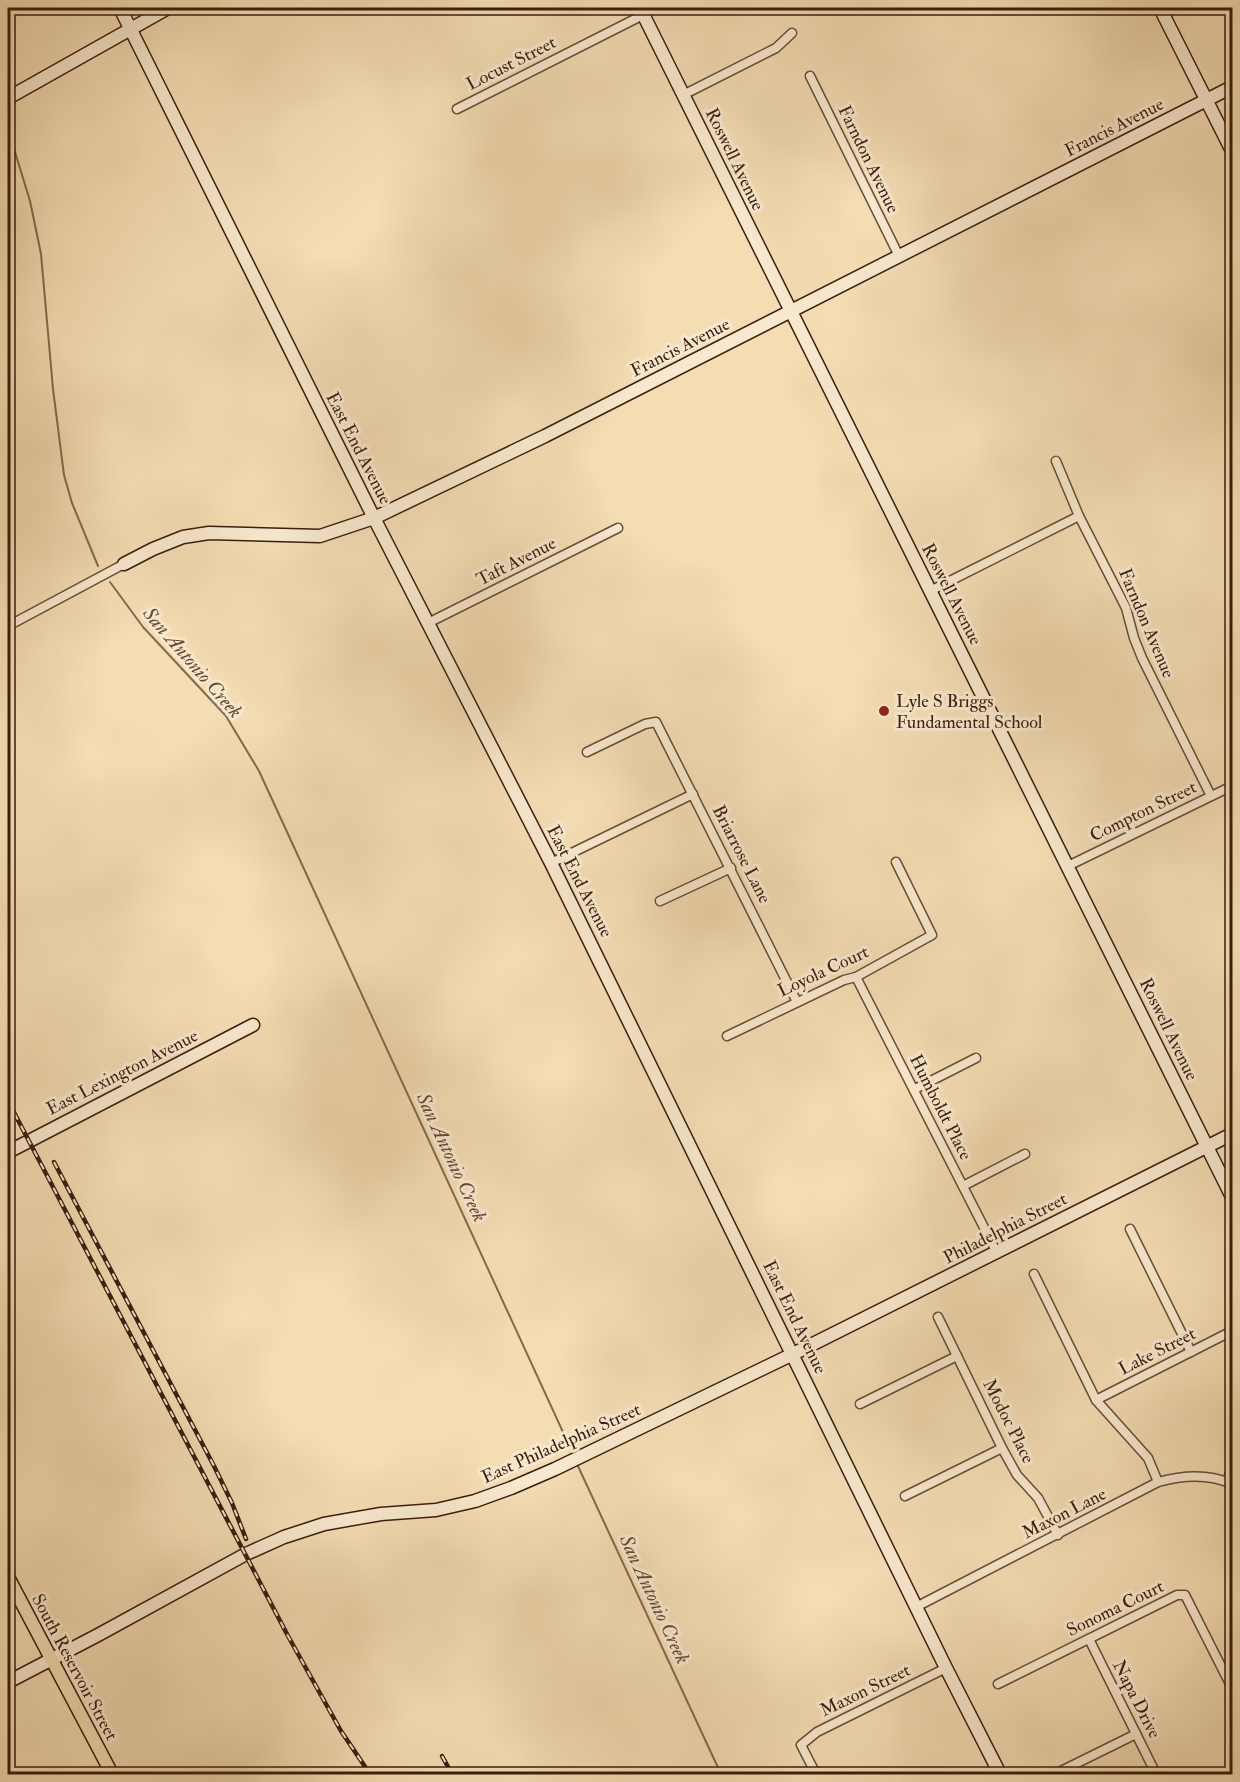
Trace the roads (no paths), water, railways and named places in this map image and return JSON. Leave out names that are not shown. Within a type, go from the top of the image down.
[{"type":"main road","name":"South Reservoir Street","points":[[8,1577],[110,1774]]},
{"type":"street","name":"East End Avenue","points":[[120,8],[374,518],[551,863],[1000,1774]]},
{"type":"street","points":[[8,98],[168,8]]},
{"type":"street","points":[[1160,8],[1233,151]]},
{"type":"street","name":"Roswell Avenue","points":[[641,11],[1233,1197]]},
{"type":"street","name":"Locust Street","points":[[457,109],[641,11]]},
{"type":"street","points":[[683,95],[776,48],[792,33]]},
{"type":"street","name":"Farndon Avenue","points":[[810,76],[899,256]]},
{"type":"street","name":"Francis Avenue","points":[[124,564],[183,537],[209,533],[320,536],[374,518],[545,436],[1233,87]]},
{"type":"street","name":"Farndon Avenue","points":[[1056,461],[1079,516],[1126,608],[1142,658],[1211,796]]},
{"type":"street","points":[[930,591],[1079,516]]},
{"type":"street","name":"Taft Avenue","points":[[428,623],[618,528]]},
{"type":"street","points":[[8,626],[124,564]]},
{"type":"street","name":"Briarrose Lane","points":[[587,752],[645,724],[656,722],[797,1002]]},
{"type":"street","name":"Compton Street","points":[[1068,866],[1233,786]]},
{"type":"street","points":[[551,863],[693,794]]},
{"type":"street","name":"Loyola Court","points":[[727,1036],[844,980],[856,977],[932,934],[896,862]]},
{"type":"street","points":[[660,902],[731,868]]},
{"type":"street","name":"Humboldt Place","points":[[856,977],[997,1252]]},
{"type":"street","name":"East Lexington Avenue","points":[[8,1152],[253,1025]]},
{"type":"street","points":[[915,1089],[976,1058]]},
{"type":"street","name":"Philadelphia Street","points":[[793,1354],[1233,1134]]},
{"type":"street","points":[[963,1186],[1025,1154]]},
{"type":"street","points":[[1130,1229],[1191,1352]]},
{"type":"street","points":[[1034,1274],[1096,1400],[1148,1458],[1158,1482]]},
{"type":"street","name":"Modoc Place","points":[[938,1317],[1002,1448],[1017,1475],[1038,1498],[1058,1535]]},
{"type":"street","name":"Lake Street","points":[[1096,1400],[1233,1331]]},
{"type":"street","name":"East Philadelphia Street","points":[[8,1682],[246,1554],[284,1537],[324,1524],[381,1514],[436,1510],[475,1501],[565,1465],[793,1354]]},
{"type":"street","points":[[860,1404],[957,1356]]},
{"type":"street","points":[[905,1496],[1002,1448]]},
{"type":"street","points":[[1230,1483],[1233,1468]]},
{"type":"street","name":"Maxon Lane","points":[[916,1606],[1158,1482],[1179,1476],[1200,1476],[1230,1483]]},
{"type":"street","name":"Sonoma Court","points":[[998,1684],[1177,1595],[1185,1594],[1233,1688]]},
{"type":"street","name":"Napa Drive","points":[[1089,1639],[1156,1774]]},
{"type":"street","name":"Maxon Street","points":[[816,1774],[801,1745],[817,1732],[946,1668]]},
{"type":"street","points":[[1054,1774],[1136,1734]]},
{"type":"waterway","name":"San Antonio Creek","points":[[8,129],[30,201],[41,254],[53,389],[64,475],[72,503],[98,566]]},
{"type":"waterway","name":"San Antonio Creek","points":[[110,582],[143,627],[226,716],[259,771],[574,1456]]},
{"type":"waterway","name":"San Antonio Creek","points":[[577,1464],[721,1774]]},
{"type":"railway","points":[[8,1101],[288,1636],[341,1731],[370,1774]]},
{"type":"railway","points":[[54,1162],[214,1466],[246,1539]]},
{"type":"railway","points":[[442,1756],[452,1774]]},
{"type":"place","name":"Lyle S Briggs Fundamental School","points":[[884,711]]}]
